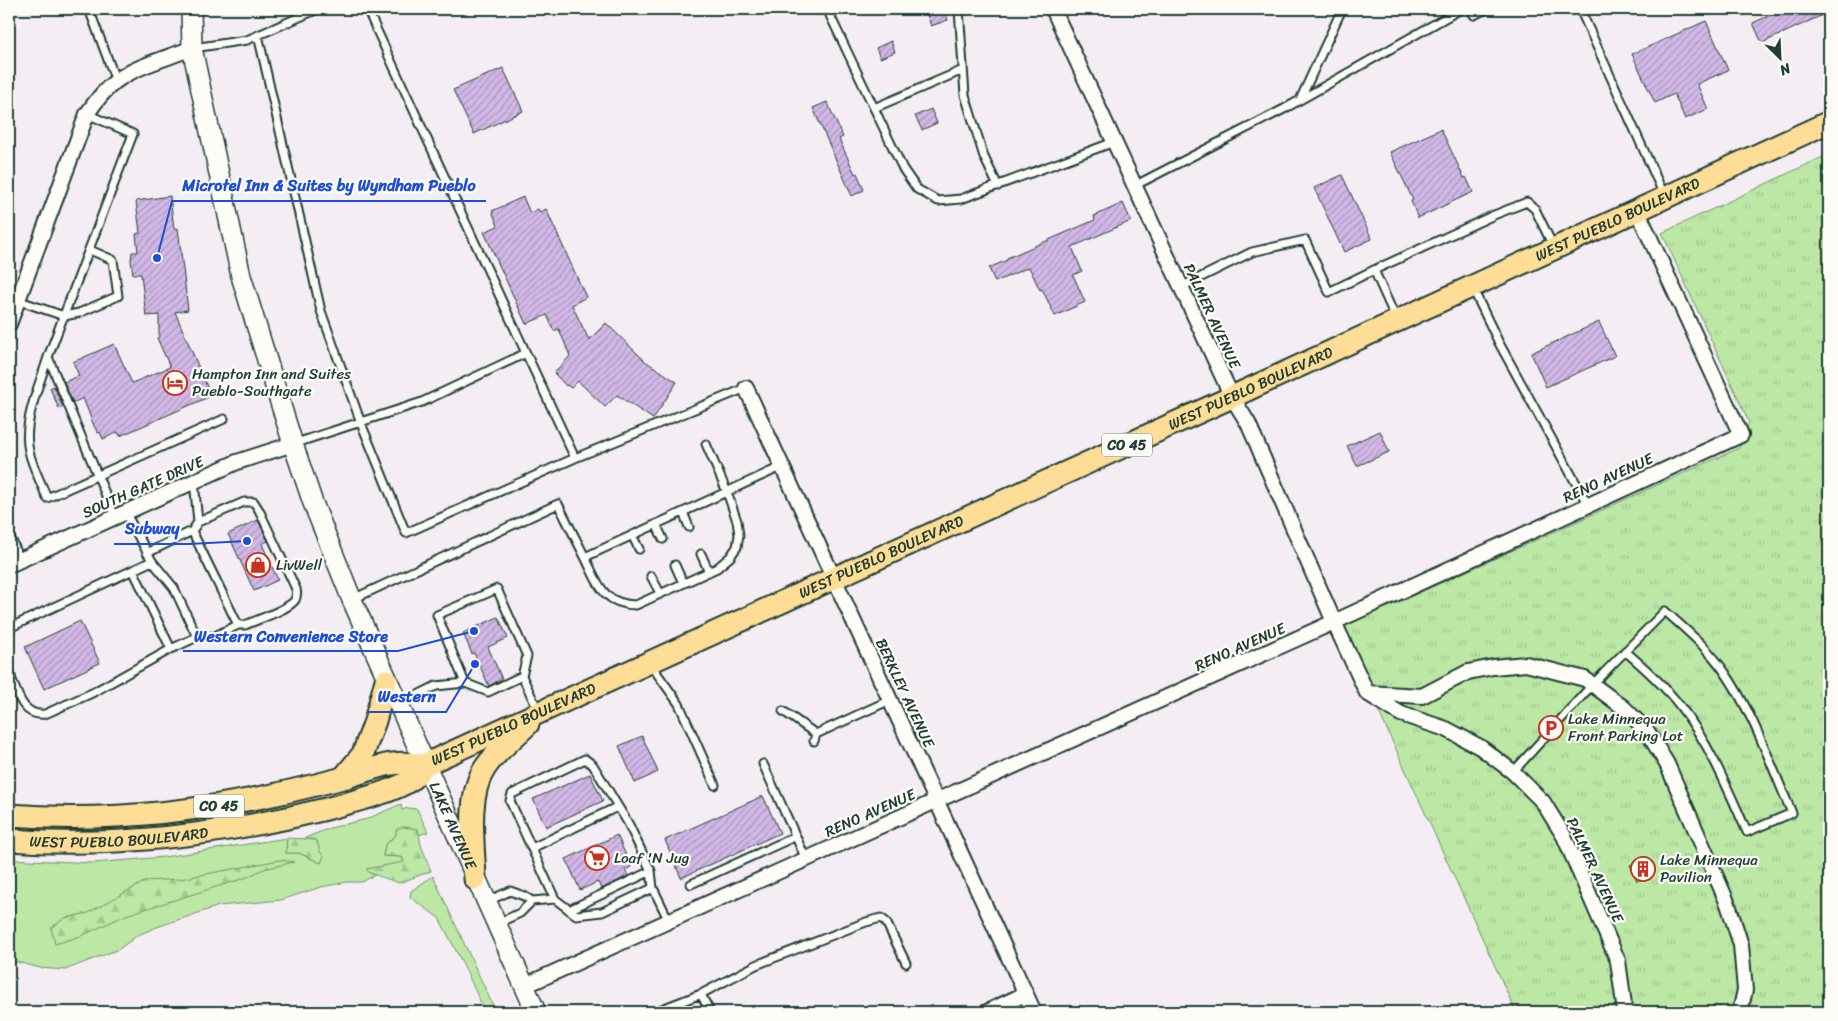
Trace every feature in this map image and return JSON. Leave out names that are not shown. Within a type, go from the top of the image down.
[{"type":"main road","name":"WEST PUEBLO BOULEVARD","points":[[9,840],[74,843],[139,841],[241,828],[284,820],[350,803],[402,785],[410,780],[424,765],[1232,397],[1829,122]]},
{"type":"main road","points":[[343,778],[363,754],[375,721],[386,680]]},
{"type":"main road","points":[[475,879],[473,823],[474,798],[479,777],[492,758],[539,713]]},
{"type":"main road","name":"WEST PUEBLO BOULEVARD","points":[[9,815],[76,817],[162,812],[220,805],[278,794],[343,778],[391,763],[410,762],[424,765]]},
{"type":"street","points":[[9,324],[87,114],[100,96],[116,81],[127,74],[192,48],[191,9]]},
{"type":"street","name":"PALMER AVENUE","points":[[1052,9],[1232,397],[1248,423],[1334,622],[1367,693],[1401,714],[1446,729],[1480,747],[1513,772],[1543,802],[1564,836],[1618,961],[1624,1012]]},
{"type":"street","name":"LAKE AVENUE","points":[[192,48],[240,276],[313,503],[386,680],[536,1012]]},
{"type":"street","name":"RENO AVENUE","points":[[524,986],[1334,622],[1741,434],[1637,210]]},
{"type":"street","name":"BERKLEY AVENUE","points":[[746,388],[1034,1012]]},
{"type":"street","name":"SOUTH GATE DRIVE","points":[[13,563],[237,462],[293,444]]},
{"type":"street","points":[[9,542],[13,563]]},
{"type":"street","points":[[1367,693],[1422,696],[1468,672],[1526,664],[1585,679],[1624,708],[1647,731],[1666,764],[1698,832],[1728,904],[1741,945],[1744,990],[1740,1012]]},
{"type":"street","points":[[987,1012],[1026,994]]},
{"type":"lane","points":[[89,9],[116,81]]},
{"type":"lane","points":[[192,48],[247,40],[318,9]]},
{"type":"lane","points":[[367,9],[575,458]]},
{"type":"lane","points":[[826,9],[903,170],[917,189],[938,201],[961,199],[1114,142]]},
{"type":"lane","points":[[959,9],[965,95],[984,157],[998,186]]},
{"type":"lane","points":[[1300,100],[1342,9]]},
{"type":"lane","points":[[1134,186],[1300,100],[1461,9]]},
{"type":"lane","points":[[1471,9],[1474,15],[1486,9]]},
{"type":"lane","points":[[1580,9],[1665,197]]},
{"type":"lane","points":[[258,35],[321,311],[361,423],[406,534],[575,458],[746,388]]},
{"type":"lane","points":[[874,108],[963,70]]},
{"type":"lane","points":[[87,114],[134,134],[48,357],[30,416],[27,434],[29,451],[47,498],[224,419]]},
{"type":"lane","points":[[1180,287],[1252,252],[1305,240],[1329,292],[1527,202],[1535,209],[1554,249]]},
{"type":"lane","points":[[17,300],[64,316],[79,313],[118,296],[113,260],[90,250]]},
{"type":"lane","points":[[1374,270],[1397,321]]},
{"type":"lane","points":[[1472,286],[1499,343],[1588,505]]},
{"type":"lane","points":[[293,444],[422,402],[526,353]]},
{"type":"lane","points":[[48,357],[99,476],[120,515],[152,561],[174,588],[197,637]]},
{"type":"lane","points":[[352,600],[558,504],[603,593],[612,600],[636,605],[717,568],[730,558],[737,548],[739,535],[737,522],[727,492],[706,444]]},
{"type":"lane","points":[[585,557],[783,466]]},
{"type":"lane","points":[[194,481],[198,522]]},
{"type":"lane","points":[[9,672],[27,710],[37,715],[45,714],[92,693],[171,649],[197,637],[215,636],[238,625],[245,625],[287,606],[296,599],[296,589],[254,502],[244,502],[198,522],[192,531],[147,553]]},
{"type":"lane","points":[[683,512],[689,527]]},
{"type":"lane","points":[[656,524],[664,539]]},
{"type":"lane","points":[[192,531],[238,625]]},
{"type":"lane","points":[[632,535],[639,549]]},
{"type":"lane","points":[[701,554],[709,572]]},
{"type":"lane","points":[[9,628],[152,561]]},
{"type":"lane","points":[[676,565],[683,583]]},
{"type":"lane","points":[[133,570],[171,649]]},
{"type":"lane","points":[[651,576],[660,593]]},
{"type":"lane","points":[[465,683],[436,616],[497,589],[527,656],[522,676],[539,713]]},
{"type":"lane","points":[[1513,772],[1593,684],[1625,651],[1665,611],[1698,640],[1724,671],[1748,712],[1792,814],[1747,832],[1713,760],[1686,714],[1664,686],[1625,651]]},
{"type":"lane","points":[[650,663],[679,704],[715,785]]},
{"type":"lane","points":[[398,705],[436,686],[465,683],[488,692],[522,676]]},
{"type":"lane","points":[[783,711],[815,738],[890,700]]},
{"type":"lane","points":[[653,888],[602,912],[576,914],[569,910],[555,899],[510,801],[512,794],[585,759],[593,765],[616,807],[628,823],[651,871],[653,888],[670,921]]},
{"type":"lane","points":[[763,764],[806,859]]},
{"type":"lane","points":[[532,848],[616,807]]},
{"type":"lane","points":[[691,884],[796,836]]},
{"type":"lane","points":[[569,910],[651,871]]},
{"type":"lane","points":[[486,902],[510,891],[532,901],[555,899]]},
{"type":"lane","points":[[496,924],[520,913],[532,901]]},
{"type":"lane","points":[[654,1012],[701,994],[756,965],[866,922],[881,918],[886,922],[906,963]]},
{"type":"lane","points":[[701,994],[710,1012]]},
{"type":"green space","points":[[1829,154],[1829,1004],[1811,1012],[1516,1012],[1340,627],[1739,448],[1749,422],[1662,233]]},
{"type":"green space","points":[[401,804],[402,810],[408,808],[417,809],[428,832],[419,835],[418,829],[408,829],[396,835],[385,845],[383,856],[402,857],[404,862],[370,873],[375,875],[362,882],[347,882],[321,887],[281,900],[219,906],[157,927],[138,935],[119,949],[65,970],[40,968],[17,962],[9,965],[9,859],[93,863],[164,857],[287,838],[286,853],[299,853],[321,863],[317,841],[312,839],[300,840],[330,828],[367,819]]},
{"type":"green space","points":[[403,827],[418,829],[421,845],[431,871],[399,883],[370,873],[366,869],[404,862],[402,857],[383,856],[385,845],[396,835],[396,830]]},
{"type":"green space","points":[[287,838],[317,841],[320,852],[324,856],[321,863],[299,853],[286,853]]},
{"type":"green space","points":[[280,860],[294,862],[264,869],[245,878],[126,915],[81,936],[55,944],[51,928],[65,918],[88,913],[146,881],[180,879]]},
{"type":"green space","points":[[433,876],[496,1012],[485,1012],[439,918],[410,897],[411,891]]},
{"type":"building","points":[[925,9],[944,9],[948,20],[931,26]]},
{"type":"building","points":[[1783,9],[1829,9],[1829,12],[1762,43],[1753,23]]},
{"type":"building","points":[[1706,21],[1728,70],[1697,84],[1708,109],[1685,119],[1674,94],[1655,103],[1632,54]]},
{"type":"building","points":[[891,41],[895,52],[880,58],[876,48]]},
{"type":"building","points":[[503,68],[523,111],[474,134],[453,90]]},
{"type":"building","points":[[827,102],[843,137],[839,139],[864,190],[852,196],[813,108]]},
{"type":"building","points":[[931,109],[937,123],[922,130],[915,116]]},
{"type":"building","points":[[1441,129],[1464,178],[1466,177],[1473,192],[1418,218],[1411,201],[1413,200],[1390,152]]},
{"type":"building","points":[[1342,175],[1372,239],[1344,252],[1314,188]]},
{"type":"building","points":[[170,196],[174,229],[178,228],[188,310],[175,312],[211,396],[120,436],[118,432],[103,439],[100,432],[98,433],[94,426],[83,398],[73,403],[64,382],[79,376],[73,362],[114,344],[132,383],[170,367],[157,338],[159,337],[159,315],[146,316],[141,274],[133,274],[131,261],[132,252],[138,252],[136,234],[140,233],[136,201]]},
{"type":"building","points":[[523,197],[530,213],[538,209],[540,212],[546,209],[586,297],[572,305],[589,340],[606,323],[645,361],[677,382],[653,419],[617,395],[605,407],[578,381],[571,388],[566,386],[554,373],[570,356],[559,329],[554,331],[547,315],[526,324],[484,232],[498,226],[492,211]]},
{"type":"building","points":[[1123,203],[1131,221],[1072,247],[1082,271],[1073,275],[1085,302],[1055,316],[1029,267],[995,282],[989,268],[1007,260],[1007,258],[1095,220],[1094,216]]},
{"type":"building","points":[[1599,322],[1615,356],[1546,387],[1531,353]]},
{"type":"building","points":[[54,386],[63,407],[59,409],[50,388]]},
{"type":"building","points":[[1380,431],[1389,452],[1357,466],[1347,446]]},
{"type":"building","points":[[258,520],[268,541],[262,544],[278,580],[254,591],[228,534]]},
{"type":"building","points":[[498,617],[508,638],[488,647],[502,679],[489,686],[463,633]]},
{"type":"building","points":[[80,621],[100,663],[44,689],[25,647]]},
{"type":"building","points":[[642,736],[658,772],[635,783],[619,746]]},
{"type":"building","points":[[590,774],[603,801],[546,827],[533,799]]},
{"type":"building","points":[[763,796],[780,833],[681,878],[665,840]]},
{"type":"building","points":[[617,835],[631,867],[625,870],[628,876],[601,889],[598,882],[580,890],[566,859]]},
{"type":"building","name":"Lake Minnequa Pavilion","points":[[1648,857],[1655,872],[1637,881],[1630,865]]},
{"type":"place","name":"Microtel Inn & Suites by Wyndham Pueblo","points":[[157,258]]},
{"type":"place","name":"Hampton Inn and Suites Pueblo-Southgate","points":[[175,383]]},
{"type":"place","name":"Subway","points":[[247,541]]},
{"type":"place","name":"LivWell","points":[[258,565]]},
{"type":"place","name":"Western Convenience Store","points":[[474,631]]},
{"type":"place","name":"Western","points":[[475,664]]},
{"type":"place","name":"Lake Minnequa Front Parking Lot","points":[[1551,728]]},
{"type":"place","name":"Loaf 'N Jug","points":[[597,858]]},
{"type":"place","name":"Lake Minnequa Pavilion","points":[[1643,869]]}]
